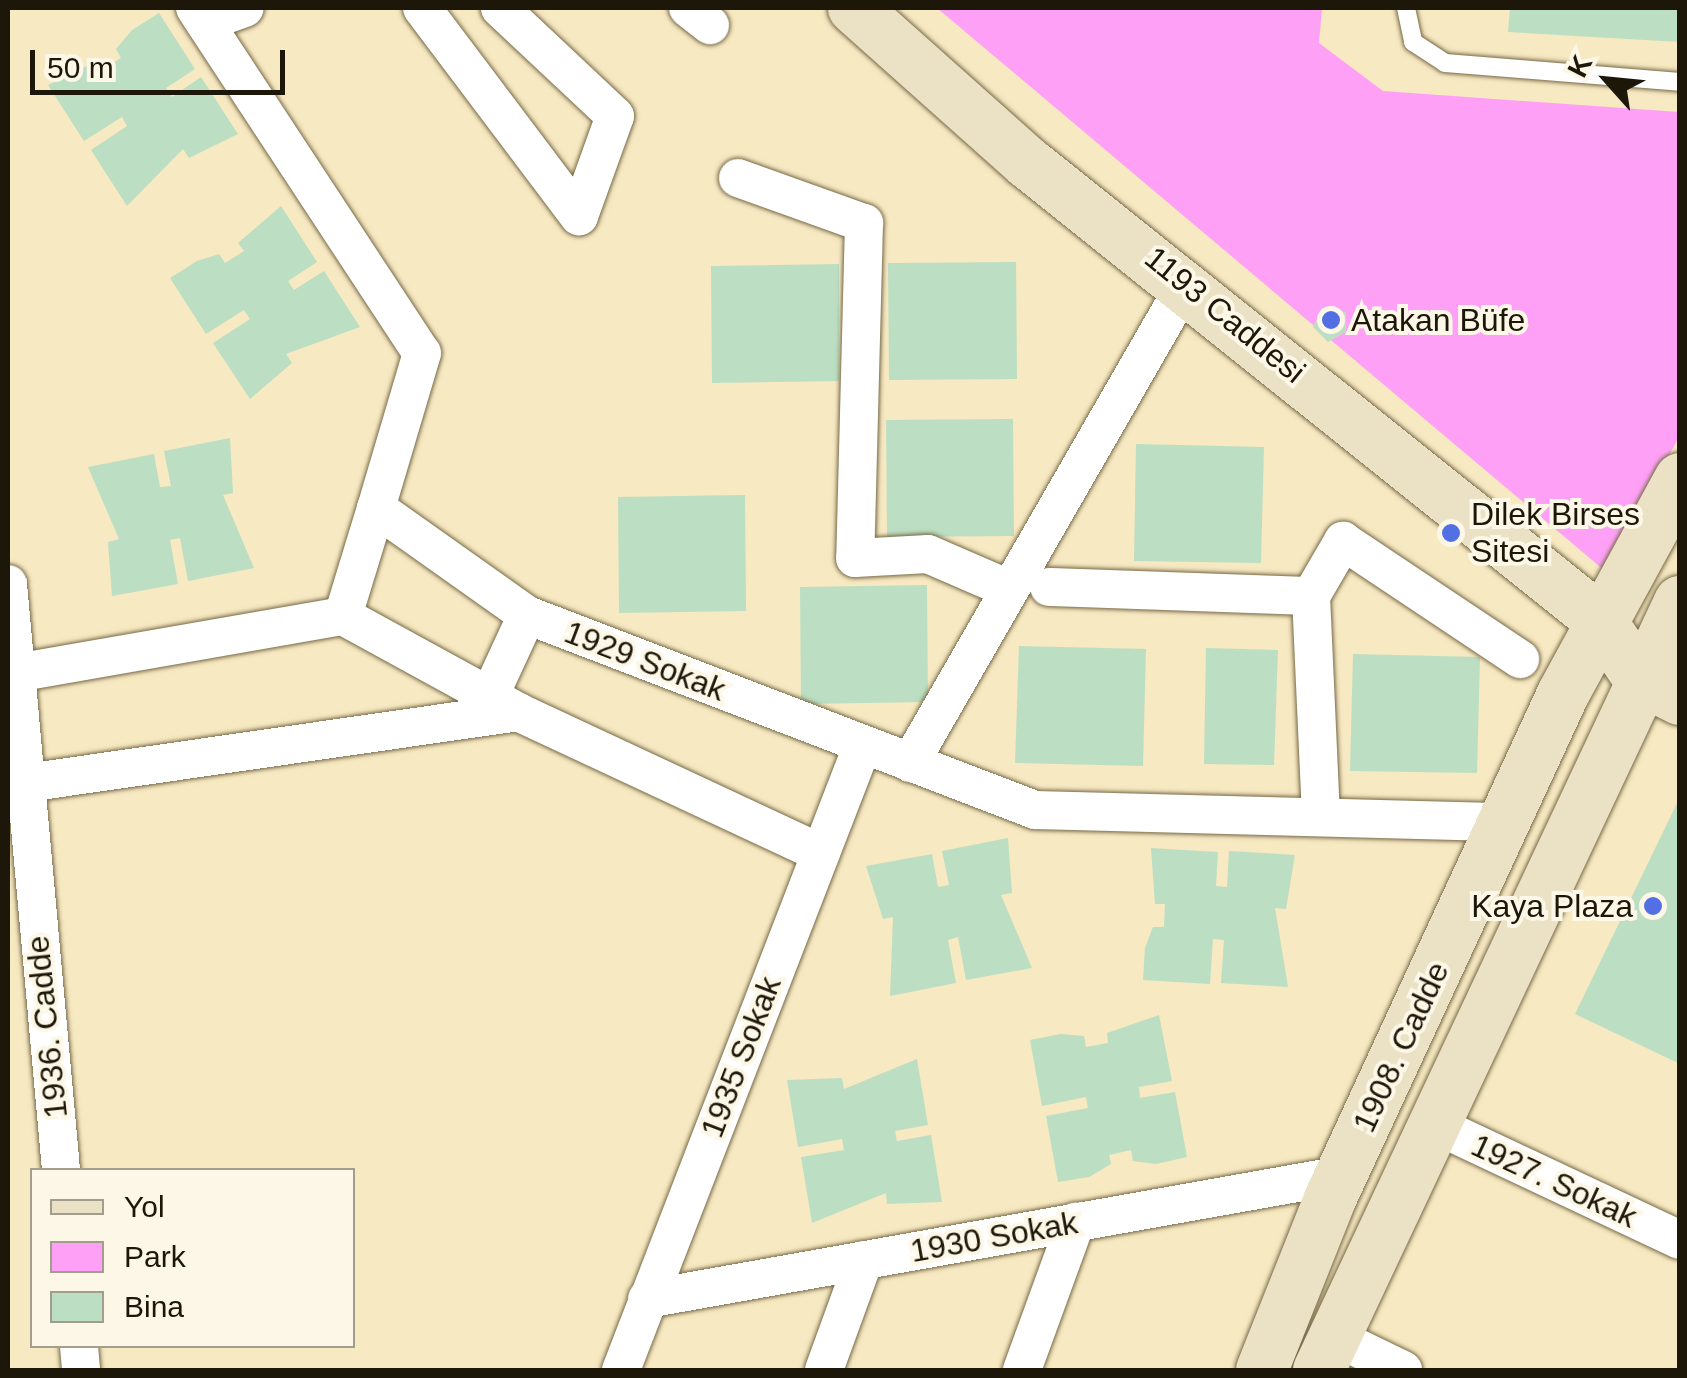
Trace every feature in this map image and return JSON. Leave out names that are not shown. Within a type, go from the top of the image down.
[{"type":"main road","name":"1193 Caddesi","points":[[854,8],[1028,163],[1188,282],[1599,619]]},
{"type":"main road","name":"1908. Cadde","points":[[1262,1370],[1342,1174],[1599,619],[1680,479]]},
{"type":"main road","points":[[1599,619],[1674,623]]},
{"type":"main road","points":[[1599,619],[1660,689]]},
{"type":"main road","name":"1908. Cadde","points":[[1326,1354],[1429,1122],[1660,689],[1674,623]]},
{"type":"street","points":[[245,8],[200,15],[422,353],[343,616]]},
{"type":"street","points":[[422,8],[579,216],[614,116],[500,8]]},
{"type":"street","points":[[738,178],[864,222],[854,558],[928,554],[1009,590]]},
{"type":"street","points":[[910,763],[1188,282]]},
{"type":"street","name":"1929 Sokak","points":[[376,508],[526,615],[1036,810],[1505,822]]},
{"type":"street","points":[[1321,816],[1310,596],[1344,541],[1520,659]]},
{"type":"street","name":"1936. Cadde","points":[[8,584],[13,696],[26,783],[18,853],[61,1168]]},
{"type":"street","points":[[1048,587],[1310,596]]},
{"type":"street","points":[[504,704],[526,615]]},
{"type":"street","points":[[13,696],[343,616],[504,704],[821,852]]},
{"type":"street","points":[[26,783],[504,704]]},
{"type":"street","name":"1935 Sokak","points":[[621,1370],[862,744]]},
{"type":"street","name":"1927. Sokak","points":[[1429,1122],[1680,1240]]},
{"type":"street","name":"1930 Sokak","points":[[647,1298],[1342,1174]]},
{"type":"street","points":[[1022,1370],[1076,1222]]},
{"type":"street","points":[[824,1370],[864,1260]]},
{"type":"street","points":[[1326,1354],[1403,1370]]},
{"type":"lane","points":[[1406,8],[1413,42],[1445,63],[1680,82]]},
{"type":"green space","points":[[937,8],[1322,8],[1319,43],[1383,91],[1679,112],[1679,437],[1605,571]]},
{"type":"building","points":[[1510,8],[1680,8],[1680,42],[1508,32]]},
{"type":"building","points":[[159,13],[195,69],[166,88],[172,97],[201,77],[238,134],[189,158],[183,149],[127,206],[91,150],[127,126],[122,117],[84,141],[48,85],[97,61],[102,70],[121,58],[116,49],[132,30]]},
{"type":"building","points":[[281,206],[317,262],[288,281],[294,290],[324,271],[360,327],[286,354],[292,363],[250,399],[213,343],[250,319],[244,310],[206,334],[170,278],[197,261],[219,254],[225,263],[244,251],[238,243]]},
{"type":"building","points":[[1016,262],[1017,379],[889,380],[888,263]]},
{"type":"building","points":[[839,264],[839,381],[712,383],[711,266]]},
{"type":"building","name":"Atakan Büfe","points":[[1322,308],[1346,312],[1346,332],[1328,342],[1313,327]]},
{"type":"building","points":[[1013,419],[1014,536],[887,537],[886,420]]},
{"type":"building","points":[[230,438],[233,493],[223,495],[254,568],[188,581],[180,538],[170,540],[178,584],[112,596],[108,542],[119,539],[88,467],[154,454],[160,487],[171,486],[164,451]]},
{"type":"building","points":[[1136,444],[1264,447],[1261,563],[1134,561]]},
{"type":"building","points":[[745,495],[746,611],[619,613],[618,497]]},
{"type":"building","points":[[927,585],[928,702],[801,704],[800,587]]},
{"type":"building","points":[[1019,646],[1146,649],[1143,766],[1015,763]]},
{"type":"building","points":[[1206,648],[1278,650],[1274,765],[1204,764]]},
{"type":"building","points":[[1353,654],[1480,657],[1477,773],[1350,771]]},
{"type":"building","name":"Kaya Plaza","points":[[1680,797],[1680,1064],[1575,1014]]},
{"type":"building","points":[[1008,838],[1012,893],[1001,895],[1032,968],[966,980],[958,937],[948,940],[956,983],[890,996],[893,917],[883,919],[866,866],[932,854],[938,887],[949,885],[942,851]]},
{"type":"building","points":[[1151,848],[1218,852],[1216,886],[1227,887],[1229,851],[1295,855],[1286,909],[1275,908],[1288,987],[1221,983],[1224,940],[1213,939],[1210,984],[1143,980],[1145,948],[1153,927],[1164,927],[1165,904],[1155,904]]},
{"type":"building","points":[[1159,1015],[1172,1081],[1139,1087],[1140,1098],[1175,1092],[1187,1157],[1156,1164],[1133,1161],[1131,1150],[1109,1155],[1111,1164],[1089,1177],[1058,1182],[1046,1116],[1088,1108],[1086,1097],[1042,1106],[1030,1040],[1061,1034],[1084,1036],[1086,1047],[1108,1043],[1107,1033]]},
{"type":"building","points":[[917,1059],[928,1125],[895,1131],[897,1141],[931,1135],[942,1202],[887,1204],[886,1193],[812,1223],[801,1157],[844,1150],[842,1139],[798,1147],[787,1080],[842,1078],[844,1089]]},
{"type":"place","name":"Atakan Büfe","points":[[1331,320]]},
{"type":"place","name":"Dilek Birses Sitesi","points":[[1451,533]]},
{"type":"place","name":"Kaya Plaza","points":[[1653,906]]}]
